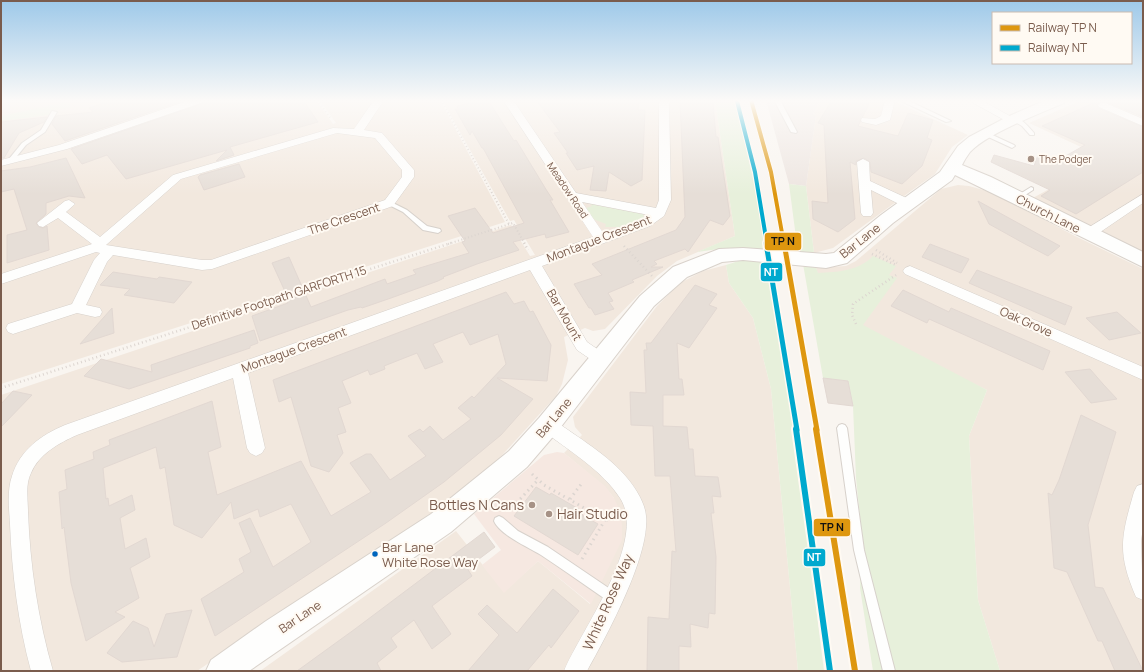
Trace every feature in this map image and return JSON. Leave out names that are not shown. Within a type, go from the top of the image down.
[{"type":"street","points":[[6,162],[63,147],[109,131]]},
{"type":"street","name":"The Crescent","points":[[1,279],[102,248],[177,177],[334,131]]},
{"type":"street","name":"The Crescent","points":[[102,248],[202,265],[212,264],[389,203],[408,177],[409,172],[378,135],[360,131]]},
{"type":"street","name":"Meadow Road","points":[[529,131],[572,196],[607,237]]},
{"type":"street","name":"Montague Crescent","points":[[42,671],[27,607],[20,551],[20,481],[23,469],[31,457],[47,443],[71,430],[646,223],[660,213],[665,200],[664,131]]},
{"type":"street","name":"Bar Lane","points":[[222,671],[277,632],[441,523],[518,459],[548,425],[647,301],[662,286],[680,272],[719,256],[743,254],[817,260],[833,260],[840,258],[856,247],[887,219],[946,176],[964,149],[991,131]]},
{"type":"street","points":[[863,162],[867,213]]},
{"type":"street","name":"Church Lane","points":[[952,167],[1024,194],[1088,234],[1143,260]]},
{"type":"street","points":[[865,183],[909,204]]},
{"type":"street","points":[[572,196],[660,213]]},
{"type":"street","points":[[1088,234],[1143,198]]},
{"type":"street","points":[[43,223],[70,204]]},
{"type":"street","points":[[58,212],[102,248],[101,260],[76,308]]},
{"type":"street","name":"Bar Mount","points":[[535,264],[582,346],[601,359]]},
{"type":"street","name":"Oak Grove","points":[[910,271],[1143,374]]},
{"type":"street","points":[[14,328],[76,308],[95,312]]},
{"type":"street","points":[[239,370],[256,448]]},
{"type":"street","name":"White Rose Way","points":[[548,425],[614,477],[624,487],[637,517],[635,537],[626,566],[593,638],[574,671]]},
{"type":"street","points":[[1143,492],[1130,539],[1130,553],[1133,568],[1143,590]]},
{"type":"lane","points":[[6,162],[24,144],[42,131]]},
{"type":"lane","points":[[986,134],[1012,146]]},
{"type":"lane","points":[[389,203],[405,211],[425,228],[438,231]]},
{"type":"lane","points":[[842,428],[859,550],[889,671]]},
{"type":"lane","points":[[498,521],[514,534],[544,551],[612,597]]},
{"type":"path","points":[[458,131],[509,224],[513,222],[535,264]]},
{"type":"path","name":"Definitive Footpath GARFORTH 15","points":[[1,388],[509,224]]},
{"type":"path","points":[[607,237],[662,286]]},
{"type":"path","points":[[856,247],[910,271]]},
{"type":"path","points":[[856,247],[873,249],[910,271]]},
{"type":"path","points":[[856,324],[851,317],[850,311],[853,304],[892,276],[910,271]]},
{"type":"path","points":[[518,459],[537,481],[605,520],[637,517]]},
{"type":"path","points":[[498,521],[516,506],[537,481]]},
{"type":"path","points":[[570,499],[582,482]]},
{"type":"path","points":[[574,572],[605,520]]},
{"type":"shaded area","points":[[1,131],[457,131],[505,222],[1,384]]},
{"type":"shaded area","points":[[460,131],[720,131],[735,236],[677,261],[657,276],[605,329],[593,331],[585,328],[564,337],[568,360],[562,384],[556,396],[496,462],[427,516],[197,671],[1,671],[1,395],[511,225],[530,256],[535,255],[514,220],[510,221]]},
{"type":"shaded area","points":[[775,131],[814,131],[806,186],[789,184]]},
{"type":"shaded area","points":[[814,131],[960,131],[968,135],[952,147],[935,174],[833,248],[814,253],[806,186]]},
{"type":"shaded area","points":[[1047,131],[1143,131],[1143,253],[1031,199],[1082,171],[1092,152]]},
{"type":"shaded area","points":[[958,185],[969,186],[991,192],[1075,236],[1143,269],[1143,671],[1000,671],[978,600],[969,436],[987,390],[832,316],[815,265],[831,267],[846,266],[856,261],[941,189]]},
{"type":"shaded area","points":[[726,265],[729,283],[753,318],[771,389],[798,671],[260,671],[456,531],[504,592],[538,561],[590,604],[614,498],[605,487],[564,453],[582,435],[575,427],[573,417],[657,306],[671,292],[682,282],[703,271]]},
{"type":"shaded area","points":[[557,452],[564,453],[605,486],[614,498],[620,511],[622,540],[591,604],[538,561],[504,593],[482,565],[501,550],[474,514],[544,455]]},
{"type":"green space","points":[[720,131],[742,131],[753,179],[786,369],[824,671],[798,671],[771,389],[753,318],[729,283],[726,265],[745,259],[745,249],[719,249],[697,252],[735,236]]},
{"type":"green space","points":[[789,184],[806,186],[814,253],[809,255],[798,253]]},
{"type":"green space","points":[[590,204],[643,214],[644,217],[624,227],[605,227],[606,224],[593,219],[586,208],[592,206]]},
{"type":"green space","points":[[873,256],[896,266],[889,275],[897,278],[863,325],[987,390],[969,436],[978,600],[1000,671],[873,671],[860,588],[862,537],[856,478],[853,406],[848,381],[823,378],[803,264],[815,265],[818,273],[833,272],[854,268],[861,265]]},
{"type":"building","points":[[1,131],[23,131],[19,133],[4,158],[1,158]]},
{"type":"building","points":[[58,131],[93,131],[65,141]]},
{"type":"building","points":[[122,131],[285,131],[230,147],[234,155],[216,161],[227,150],[126,179],[107,155],[82,164],[71,149]]},
{"type":"building","points":[[472,131],[508,131],[514,141],[516,140],[553,200],[550,200],[569,232],[546,238],[545,234],[513,242],[519,250],[477,264],[443,277],[444,278],[438,281],[391,298],[362,308],[348,310],[260,341],[252,316],[288,303],[286,299],[288,298],[272,263],[289,257],[311,307],[385,279],[387,284],[416,274],[413,270],[469,253],[462,242],[465,241],[448,216],[475,208],[493,233],[524,223]]},
{"type":"building","points":[[644,131],[642,180],[631,186],[609,172],[606,191],[590,190],[594,166],[577,170],[566,153],[568,153],[554,133]]},
{"type":"building","points":[[681,131],[716,131],[716,137],[718,137],[730,216],[723,225],[710,220],[688,252],[685,249],[654,261],[657,264],[651,267],[663,267],[632,280],[634,282],[608,293],[613,301],[609,302],[614,309],[595,315],[574,284],[602,275],[592,264],[676,230],[685,217]]},
{"type":"building","points":[[824,131],[879,131],[898,136],[900,131],[929,131],[927,138],[932,140],[922,166],[902,184],[871,172],[870,162],[864,158],[856,161],[856,165],[850,162],[855,219],[838,232],[813,219],[812,201],[828,203]]},
{"type":"building","points":[[1054,131],[1143,131],[1143,172],[1076,214],[1041,196],[1050,190],[991,162],[994,155],[1034,166],[1038,155],[1055,162],[1085,145]]},
{"type":"building","points":[[66,158],[85,198],[69,196],[46,203],[46,214],[36,223],[39,227],[43,228],[47,226],[49,250],[7,263],[7,235],[27,230],[14,189],[1,192],[1,171],[30,167]]},
{"type":"building","points":[[239,164],[245,177],[204,190],[198,177],[200,175]]},
{"type":"building","points":[[978,201],[1060,246],[1048,256],[1025,244],[989,224]]},
{"type":"building","points":[[930,244],[969,259],[961,273],[922,257]]},
{"type":"building","points":[[977,270],[1072,307],[1065,325],[969,283]]},
{"type":"building","points":[[113,272],[157,279],[159,277],[192,282],[174,303],[124,295],[130,289],[100,285]]},
{"type":"building","points":[[695,285],[717,294],[709,305],[717,308],[689,348],[677,343],[679,379],[682,379],[684,395],[663,395],[663,426],[687,427],[689,449],[693,449],[695,476],[718,477],[721,497],[712,496],[714,513],[711,513],[716,557],[715,614],[709,613],[708,628],[690,624],[691,647],[679,646],[679,671],[647,671],[648,617],[669,619],[672,551],[676,552],[670,476],[655,476],[653,426],[631,425],[630,392],[646,393],[644,350],[647,350],[646,343],[651,343]]},
{"type":"building","points":[[903,290],[949,312],[951,308],[1050,351],[1043,370],[929,319],[927,323],[891,306]]},
{"type":"building","points":[[506,292],[514,304],[524,301],[530,312],[533,311],[551,345],[547,381],[497,378],[533,399],[501,435],[444,482],[386,523],[215,636],[201,599],[244,572],[239,559],[251,552],[239,523],[250,518],[273,567],[311,542],[291,504],[260,517],[258,509],[234,519],[231,502],[202,538],[174,525],[165,467],[160,469],[156,447],[103,468],[106,499],[108,498],[109,506],[132,495],[135,510],[120,518],[125,549],[146,538],[150,557],[130,568],[139,598],[115,612],[125,617],[86,641],[71,583],[64,527],[62,529],[59,492],[67,489],[65,470],[94,459],[93,452],[110,445],[109,440],[212,401],[221,447],[208,452],[217,495],[301,461],[331,516],[371,492],[350,463],[366,454],[371,454],[390,480],[426,456],[408,436],[420,429],[423,432],[430,426],[443,440],[471,419],[458,408],[472,396],[474,398],[506,364],[498,334],[470,345],[463,332],[433,344],[443,362],[425,369],[417,353],[384,366],[385,369],[370,375],[368,370],[342,381],[351,403],[338,408],[346,432],[337,435],[343,453],[329,472],[311,466],[291,397],[279,402],[273,380]]},
{"type":"building","points":[[112,308],[114,333],[80,344]]},
{"type":"building","points":[[1117,312],[1141,333],[1109,340],[1086,318]]},
{"type":"building","points":[[254,330],[258,343],[250,346],[250,348],[129,389],[84,376],[101,359],[152,372],[151,365]]},
{"type":"building","points":[[1090,369],[1117,399],[1091,403],[1065,372]]},
{"type":"building","points":[[823,378],[848,381],[853,406],[828,403]]},
{"type":"building","points":[[13,391],[32,395],[1,427],[1,404]]},
{"type":"building","points":[[1081,415],[1116,432],[1088,525],[1095,587],[1103,588],[1143,671],[1115,671],[1102,641],[1098,641],[1067,572],[1054,568],[1048,493],[1052,495],[1059,480]]},
{"type":"building","points":[[536,487],[550,495],[551,493],[584,512],[582,515],[598,524],[578,555],[514,516]]},
{"type":"building","points":[[484,532],[495,547],[467,568],[472,576],[432,606],[451,634],[432,649],[414,620],[391,638],[397,647],[377,663],[381,671],[297,671],[355,629]]},
{"type":"building","points":[[553,589],[579,611],[551,648],[549,645],[527,671],[468,671],[499,635],[478,614],[487,605],[517,633]]},
{"type":"building","points":[[192,610],[177,657],[122,662],[107,653],[133,621],[148,628],[154,647],[166,614]]},
{"type":"transit line","points":[[760,131],[771,172],[816,426],[855,671]]},
{"type":"rail line","name":"NT","points":[[745,131],[755,172],[796,426],[830,671]]},
{"type":"place","name":"The Podger","points":[[1031,159]]},
{"type":"place","name":"Bottles N Cans","points":[[532,505]]},
{"type":"place","name":"Hair Studio","points":[[549,514]]},
{"type":"place","name":"Bar Lane White Rose Way","points":[[375,554]]}]
